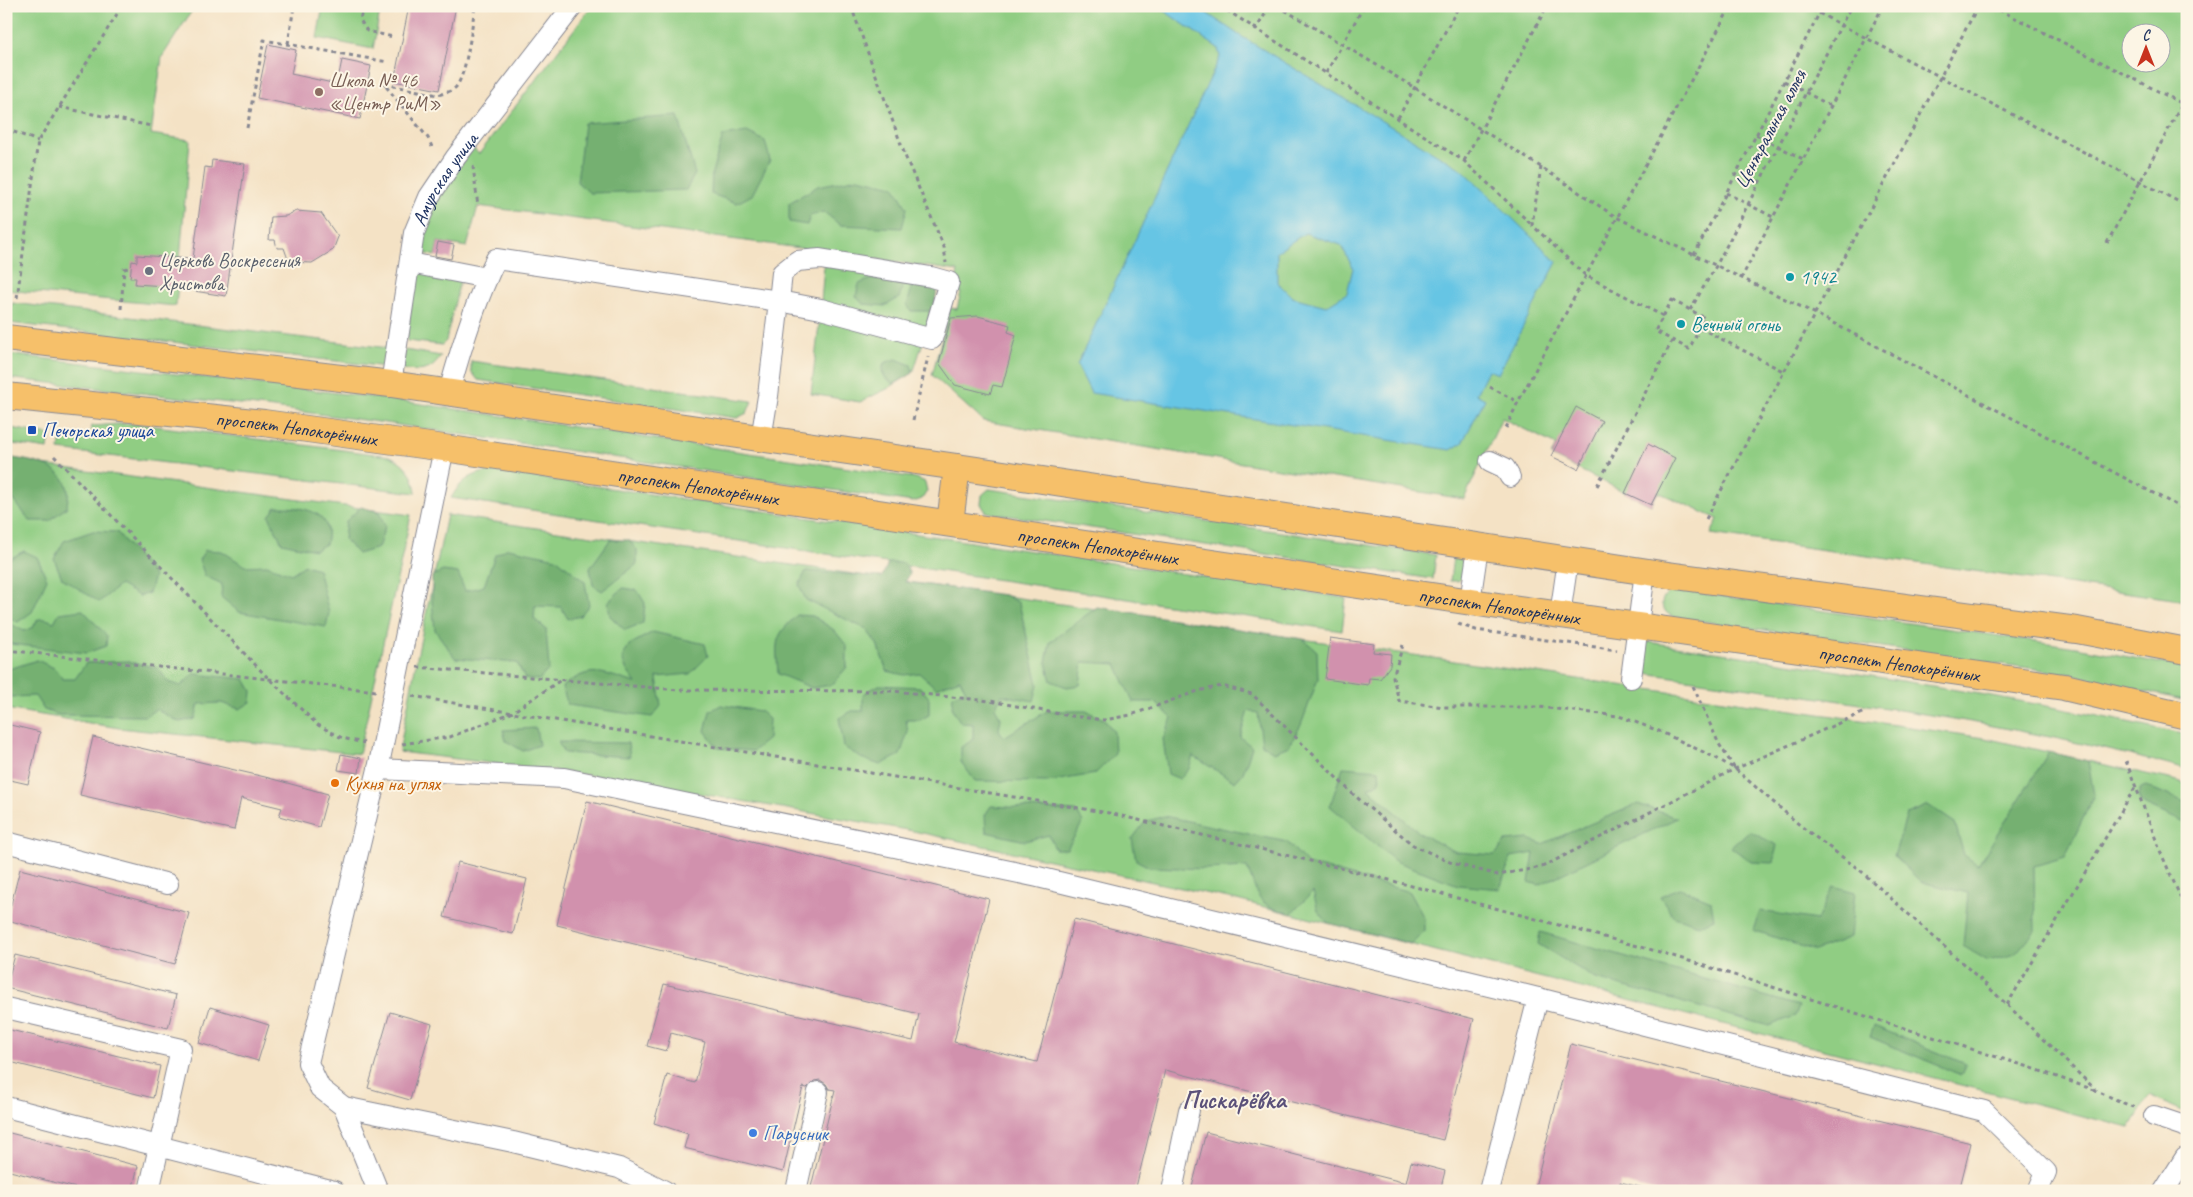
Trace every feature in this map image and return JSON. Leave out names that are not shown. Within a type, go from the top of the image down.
[{"type":"main road","points":[[6,338],[449,392],[1645,572],[2077,630],[2187,651]]},
{"type":"main road","name":"проспект Непокорённых","points":[[6,396],[264,423],[444,448],[1470,602],[2064,688],[2187,716]]},
{"type":"main road","points":[[950,523],[957,467]]},
{"type":"street","name":"Амурская улица","points":[[391,384],[414,233],[429,197],[456,157],[573,6]]},
{"type":"street","points":[[449,392],[460,352],[496,258],[779,301],[822,309],[932,338],[949,282],[931,277],[820,260],[797,261],[782,272],[779,301],[768,396],[761,439]]},
{"type":"street","points":[[410,263],[487,278]]},
{"type":"street","points":[[444,448],[378,769],[308,1063],[320,1088],[344,1107],[513,1142],[619,1168],[665,1191]]},
{"type":"street","points":[[1490,461],[1505,468],[1510,477]]},
{"type":"street","points":[[1470,602],[1478,547]]},
{"type":"street","points":[[1560,615],[1568,560]]},
{"type":"street","points":[[1631,678],[1645,572]]},
{"type":"street","points":[[378,769],[564,778],[1038,876],[1538,998],[1984,1111],[2046,1172],[2038,1191]]},
{"type":"street","points":[[6,842],[168,884]]},
{"type":"street","points":[[1489,1191],[1538,998]]},
{"type":"street","points":[[6,1008],[181,1049],[149,1191]]},
{"type":"street","points":[[796,1191],[818,1092]]},
{"type":"street","points":[[6,1107],[334,1191]]},
{"type":"street","points":[[344,1107],[378,1191]]},
{"type":"street","points":[[1172,1191],[1189,1110]]},
{"type":"street","points":[[2154,1116],[2187,1127]]},
{"type":"street","points":[[2164,1191],[2185,1158],[2187,1158]]},
{"type":"path","points":[[17,298],[38,141],[122,6]]},
{"type":"path","points":[[288,44],[294,6]]},
{"type":"path","points":[[363,6],[360,20],[367,31],[393,36]]},
{"type":"path","points":[[432,147],[428,138],[384,84],[438,95],[447,93],[455,87],[462,73],[476,6]]},
{"type":"path","points":[[851,6],[906,158],[944,247],[949,282]]},
{"type":"path","points":[[1220,6],[1464,161],[1585,275],[1663,316]]},
{"type":"path","points":[[1255,30],[1270,6]]},
{"type":"path","points":[[1278,6],[1415,88],[1541,167],[1616,217],[1816,314],[2187,511]]},
{"type":"path","points":[[1326,73],[1364,6]]},
{"type":"path","points":[[1398,118],[1459,6]]},
{"type":"path","points":[[1464,161],[1547,6]]},
{"type":"path","points":[[1506,428],[1585,275],[1731,6]]},
{"type":"path","points":[[1805,6],[2187,206]]},
{"type":"path","points":[[1694,255],[1823,6]]},
{"type":"path","name":"Центральная аллея","points":[[1690,310],[1716,266],[1851,6]]},
{"type":"path","points":[[1741,279],[1883,6]]},
{"type":"path","points":[[1706,519],[1978,6]]},
{"type":"path","points":[[1992,6],[2187,106]]},
{"type":"path","points":[[247,128],[264,40],[388,62]]},
{"type":"path","points":[[1784,81],[1831,106]]},
{"type":"path","points":[[2106,243],[2187,95]]},
{"type":"path","points":[[59,107],[152,126]]},
{"type":"path","points":[[6,129],[38,141]]},
{"type":"path","points":[[1756,135],[1803,159]]},
{"type":"path","points":[[1532,225],[1541,167]]},
{"type":"path","points":[[1726,193],[1773,217]]},
{"type":"path","points":[[121,309],[124,269],[128,268]]},
{"type":"path","points":[[1672,300],[1705,318],[1689,349],[1655,331],[1663,316],[1672,300]]},
{"type":"path","points":[[1700,328],[1783,371]]},
{"type":"path","points":[[913,420],[932,338]]},
{"type":"path","points":[[1597,486],[1672,341]]},
{"type":"path","points":[[1490,387],[1518,402]]},
{"type":"path","points":[[54,456],[269,679],[318,725],[342,738],[382,747],[450,737],[511,713],[561,679]]},
{"type":"path","points":[[1451,622],[1476,630],[1634,652]]},
{"type":"path","points":[[1403,645],[1393,677],[1399,701],[1444,707],[1539,707],[1619,716],[1659,731],[1735,769],[1802,828],[1861,872],[2097,1090]]},
{"type":"path","points":[[6,650],[394,692],[1109,813],[1378,877],[1660,952],[2029,1067],[2097,1090],[2154,1116]]},
{"type":"path","points":[[399,666],[679,690],[893,691],[990,701],[1104,720],[1131,715],[1198,691],[1222,686],[1252,694],[1354,795],[1413,845],[1452,863],[1498,875],[1542,867],[1735,769],[1864,712]]},
{"type":"path","points":[[1693,686],[1719,744],[1735,769]]},
{"type":"path","points":[[2126,761],[2187,912]]},
{"type":"path","points":[[2007,1005],[2136,786]]},
{"type":"green space","points":[[6,6],[195,6],[162,57],[151,134],[190,140],[176,306],[6,290]]},
{"type":"green space","points":[[323,6],[381,6],[373,49],[317,38]]},
{"type":"green space","points":[[592,6],[2187,6],[2187,601],[1711,534],[1718,519],[1658,492],[1651,505],[1551,456],[1556,445],[1502,418],[1464,499],[983,421],[932,375],[950,308],[957,309],[961,292],[954,290],[958,271],[815,250],[478,206],[467,247],[438,242],[435,256],[420,252],[434,201],[473,148],[479,154]]},
{"type":"green space","points":[[678,116],[695,174],[686,190],[590,193],[577,182],[584,123]]},
{"type":"green space","points":[[747,132],[765,141],[770,160],[752,195],[737,203],[711,194],[712,172],[723,136]]},
{"type":"green space","points":[[858,178],[894,186],[907,208],[902,228],[840,225],[824,212],[810,216],[807,225],[789,222],[789,203],[818,186]]},
{"type":"green space","points":[[824,265],[930,283],[929,328],[821,302]]},
{"type":"green space","points":[[415,270],[460,280],[446,341],[442,345],[407,341]]},
{"type":"green space","points":[[871,279],[898,281],[903,286],[899,298],[885,306],[863,304],[856,296],[859,284]]},
{"type":"green space","points":[[914,280],[937,287],[934,311],[911,311],[907,305]]},
{"type":"green space","points":[[12,303],[389,348],[387,367],[9,323]]},
{"type":"green space","points":[[820,316],[923,342],[913,373],[887,389],[860,402],[811,394]]},
{"type":"green space","points":[[405,350],[441,356],[433,366],[424,370],[402,369]]},
{"type":"green space","points":[[6,354],[388,399],[916,478],[925,482],[927,491],[922,499],[913,502],[386,423],[266,407],[6,378]]},
{"type":"green space","points":[[896,359],[911,365],[913,373],[894,384],[886,379],[882,371],[884,363]]},
{"type":"green space","points":[[471,361],[752,401],[747,413],[737,418],[478,380],[471,371]]},
{"type":"green space","points":[[131,423],[390,456],[409,471],[416,493],[59,450],[61,435],[90,438],[92,426]]},
{"type":"green space","points":[[6,427],[50,435],[48,449],[6,443]]},
{"type":"green space","points":[[6,457],[34,462],[53,469],[65,482],[68,491],[67,507],[49,521],[30,521],[6,490]]},
{"type":"green space","points":[[6,460],[411,515],[359,754],[119,728],[6,709]]},
{"type":"green space","points":[[495,471],[1346,598],[1342,631],[451,498],[459,486],[469,478],[481,473]]},
{"type":"green space","points":[[989,489],[1436,555],[1433,579],[986,512],[981,504],[982,495]]},
{"type":"green space","points":[[276,507],[306,510],[320,516],[327,528],[326,544],[315,550],[282,543],[269,516]]},
{"type":"green space","points":[[361,507],[379,512],[385,526],[378,548],[358,554],[344,539],[346,521]]},
{"type":"green space","points":[[447,515],[1985,738],[2182,782],[2187,784],[2187,1113],[2149,1096],[2130,1128],[1233,899],[913,831],[605,777],[399,752]]},
{"type":"green space","points":[[93,531],[117,532],[154,576],[149,593],[139,596],[120,585],[99,602],[62,578],[54,559],[64,541]]},
{"type":"green space","points":[[610,540],[629,540],[637,550],[637,564],[602,591],[593,585],[590,568]]},
{"type":"green space","points":[[508,548],[556,558],[585,582],[589,605],[580,616],[568,619],[561,607],[535,606],[534,619],[546,629],[549,669],[539,680],[525,679],[517,663],[455,658],[435,630],[432,576],[443,571],[458,573],[465,591],[484,586],[495,555]]},
{"type":"green space","points":[[205,550],[222,551],[245,566],[267,565],[291,574],[305,565],[318,569],[329,613],[326,627],[239,612],[221,597],[222,584],[205,576],[199,560]]},
{"type":"green space","points":[[24,551],[37,557],[47,579],[32,612],[18,622],[6,617],[6,562]]},
{"type":"green space","points":[[1453,557],[1461,559],[1467,567],[1465,576],[1458,581],[1450,581]]},
{"type":"green space","points":[[888,563],[904,563],[910,574],[905,582],[1005,595],[1019,603],[1038,684],[1034,701],[1002,695],[995,708],[1001,718],[999,730],[1004,737],[1047,711],[1086,711],[1104,719],[1114,732],[1115,754],[1095,774],[1047,782],[975,781],[961,762],[961,747],[973,740],[973,724],[961,723],[952,709],[953,695],[966,692],[960,679],[936,688],[919,673],[904,675],[887,671],[877,644],[866,629],[806,600],[799,585],[806,571],[882,577]]},
{"type":"green space","points":[[623,588],[637,590],[645,603],[643,623],[625,630],[610,616],[608,602]]},
{"type":"green space","points":[[1678,590],[2076,647],[2187,668],[2187,701],[2071,674],[1674,617],[1664,610],[1662,602],[1667,594]]},
{"type":"green space","points":[[1097,607],[1303,639],[1317,651],[1318,679],[1301,725],[1289,746],[1274,752],[1262,745],[1258,713],[1248,711],[1240,737],[1252,747],[1243,773],[1235,782],[1193,756],[1189,769],[1180,779],[1168,774],[1163,739],[1172,718],[1155,702],[1133,702],[1116,664],[1083,662],[1080,685],[1067,687],[1051,681],[1046,662],[1050,642]]},
{"type":"green space","points":[[83,610],[107,636],[106,646],[86,653],[11,644],[6,640],[6,624],[9,623],[24,631],[33,627],[38,619],[54,622],[59,613]]},
{"type":"green space","points":[[797,615],[813,616],[834,630],[847,646],[847,667],[832,685],[812,688],[778,674],[778,641],[784,629]]},
{"type":"green space","points":[[653,632],[705,644],[708,656],[690,674],[657,677],[661,706],[652,717],[568,705],[562,687],[582,675],[590,673],[606,674],[636,683],[627,671],[622,658],[629,645]]},
{"type":"green space","points":[[1642,641],[1983,695],[2119,720],[2187,735],[2187,770],[2052,737],[1983,724],[1914,712],[1638,672]]},
{"type":"green space","points":[[37,660],[54,668],[63,679],[75,679],[86,663],[127,661],[158,668],[168,682],[181,686],[194,674],[245,679],[252,691],[251,702],[240,709],[221,703],[199,704],[195,719],[179,722],[156,709],[146,716],[59,715],[44,710],[35,696],[11,697],[6,690],[6,670]]},
{"type":"green space","points":[[879,685],[920,687],[929,698],[929,715],[920,720],[906,720],[908,732],[900,755],[880,765],[861,758],[844,747],[839,718],[852,711],[863,711],[863,694]]},
{"type":"green space","points":[[721,705],[760,711],[769,719],[768,739],[753,751],[718,748],[705,731],[710,711]]},
{"type":"green space","points":[[536,728],[539,745],[523,751],[506,741],[503,730]]},
{"type":"green space","points":[[558,742],[628,743],[630,757],[564,753]]},
{"type":"green space","points":[[2049,752],[2088,761],[2094,795],[2065,857],[2034,866],[2035,931],[2015,954],[1988,961],[1963,946],[1968,893],[1921,882],[1894,856],[1907,814],[1928,805],[1955,823],[1964,855],[1978,865]]},
{"type":"green space","points":[[1343,767],[1379,770],[1380,782],[1368,788],[1421,834],[1456,852],[1495,855],[1506,841],[1529,839],[1542,844],[1638,804],[1677,818],[1539,885],[1529,882],[1534,853],[1511,857],[1500,889],[1458,885],[1395,861],[1330,806]]},
{"type":"green space","points":[[2146,786],[2187,803],[2187,824],[2141,803],[2138,796],[2141,788]]},
{"type":"green space","points":[[991,806],[1076,811],[1083,822],[1067,849],[1055,849],[1049,835],[1025,841],[986,832],[985,815]]},
{"type":"green space","points":[[1164,816],[1287,842],[1308,864],[1410,892],[1424,918],[1424,931],[1412,944],[1328,923],[1318,911],[1313,892],[1291,914],[1279,910],[1260,899],[1247,867],[1207,869],[1149,867],[1136,860],[1132,839],[1145,822]]},
{"type":"green space","points":[[1749,831],[1777,845],[1773,863],[1751,862],[1731,847]]},
{"type":"green space","points":[[1833,886],[1855,892],[1850,937],[1815,951],[1753,930],[1760,911],[1817,920]]},
{"type":"green space","points":[[1680,888],[1711,901],[1714,919],[1699,925],[1674,917],[1660,896]]},
{"type":"green space","points":[[1540,932],[1799,1006],[1795,1016],[1769,1026],[1596,979],[1538,944]]},
{"type":"green space","points":[[1874,1026],[1966,1064],[1961,1075],[1870,1037]]},
{"type":"water","points":[[1157,6],[1196,6],[1239,35],[1463,170],[1557,262],[1498,374],[1488,370],[1476,394],[1485,399],[1462,443],[1451,450],[1091,393],[1077,365],[1220,57],[1218,48]],"holes":[[[1305,233],[1341,245],[1353,268],[1347,293],[1326,306],[1292,297],[1277,282],[1277,252]]]},
{"type":"building","points":[[409,6],[456,6],[439,90],[394,81]]},
{"type":"building","points":[[268,44],[296,50],[291,74],[337,84],[342,60],[371,66],[360,119],[257,98]]},
{"type":"building","points":[[212,160],[245,164],[226,296],[194,291],[195,288],[135,284],[136,278],[130,278],[132,261],[137,262],[137,255],[193,259],[205,167],[211,168]]},
{"type":"building","points":[[296,211],[321,213],[338,237],[333,250],[312,263],[289,262],[284,248],[277,248],[275,240],[269,240],[271,217],[286,216]]},
{"type":"building","points":[[438,242],[454,245],[451,259],[435,256]]},
{"type":"building","points":[[978,316],[1010,325],[1008,332],[1016,335],[1002,387],[993,385],[990,394],[955,385],[939,363],[951,318]]},
{"type":"building","points":[[1576,407],[1602,421],[1578,469],[1551,456]]},
{"type":"building","points":[[1648,444],[1675,458],[1651,505],[1625,493]]},
{"type":"building","points":[[1330,638],[1374,644],[1373,652],[1391,654],[1390,666],[1380,679],[1369,678],[1368,685],[1325,679]]},
{"type":"building","points":[[6,724],[40,732],[28,784],[6,779]]},
{"type":"building","points":[[93,737],[265,777],[328,794],[319,827],[279,816],[282,808],[241,798],[234,830],[80,795]]},
{"type":"building","points":[[341,754],[361,758],[359,773],[338,770]]},
{"type":"building","points":[[587,801],[989,899],[954,1042],[1037,1062],[1074,919],[1474,1019],[1443,1140],[1165,1070],[1135,1191],[810,1191],[835,1090],[829,1089],[820,1080],[814,1081],[807,1088],[803,1087],[783,1172],[684,1148],[688,1134],[654,1123],[667,1075],[695,1083],[705,1042],[671,1033],[666,1051],[647,1046],[664,984],[913,1041],[919,1014],[557,925]]},
{"type":"building","points":[[458,862],[527,879],[513,934],[444,917]]},
{"type":"building","points":[[20,869],[189,913],[175,964],[7,920]]},
{"type":"building","points":[[15,955],[176,995],[168,1028],[6,988]]},
{"type":"building","points":[[210,1007],[269,1025],[258,1061],[199,1043]]},
{"type":"building","points":[[390,1012],[432,1024],[410,1100],[368,1088]]},
{"type":"building","points":[[6,1029],[160,1066],[153,1098],[6,1061]]},
{"type":"building","points":[[1571,1044],[1971,1143],[1959,1191],[1656,1191],[1620,1182],[1619,1191],[1534,1191]]},
{"type":"building","points":[[6,1132],[138,1166],[132,1191],[88,1191],[6,1170]]},
{"type":"building","points":[[1206,1132],[1406,1183],[1411,1162],[1445,1171],[1440,1191],[1191,1191]]},
{"type":"place","name":"Школа № 46 «Центр РиМ»","points":[[319,92]]},
{"type":"place","name":"Церковь Воскресения Христова","points":[[149,271]]},
{"type":"place","name":"1942","points":[[1790,277]]},
{"type":"place","name":"Вечный огонь","points":[[1681,324]]},
{"type":"place","name":"Печорская улица","points":[[32,430]]},
{"type":"place","name":"Кухня на углях","points":[[335,783]]},
{"type":"place","name":"Парусник","points":[[753,1133]]},
{"type":"district","name":"Пискарёвка","points":[[1234,1100]]}]
